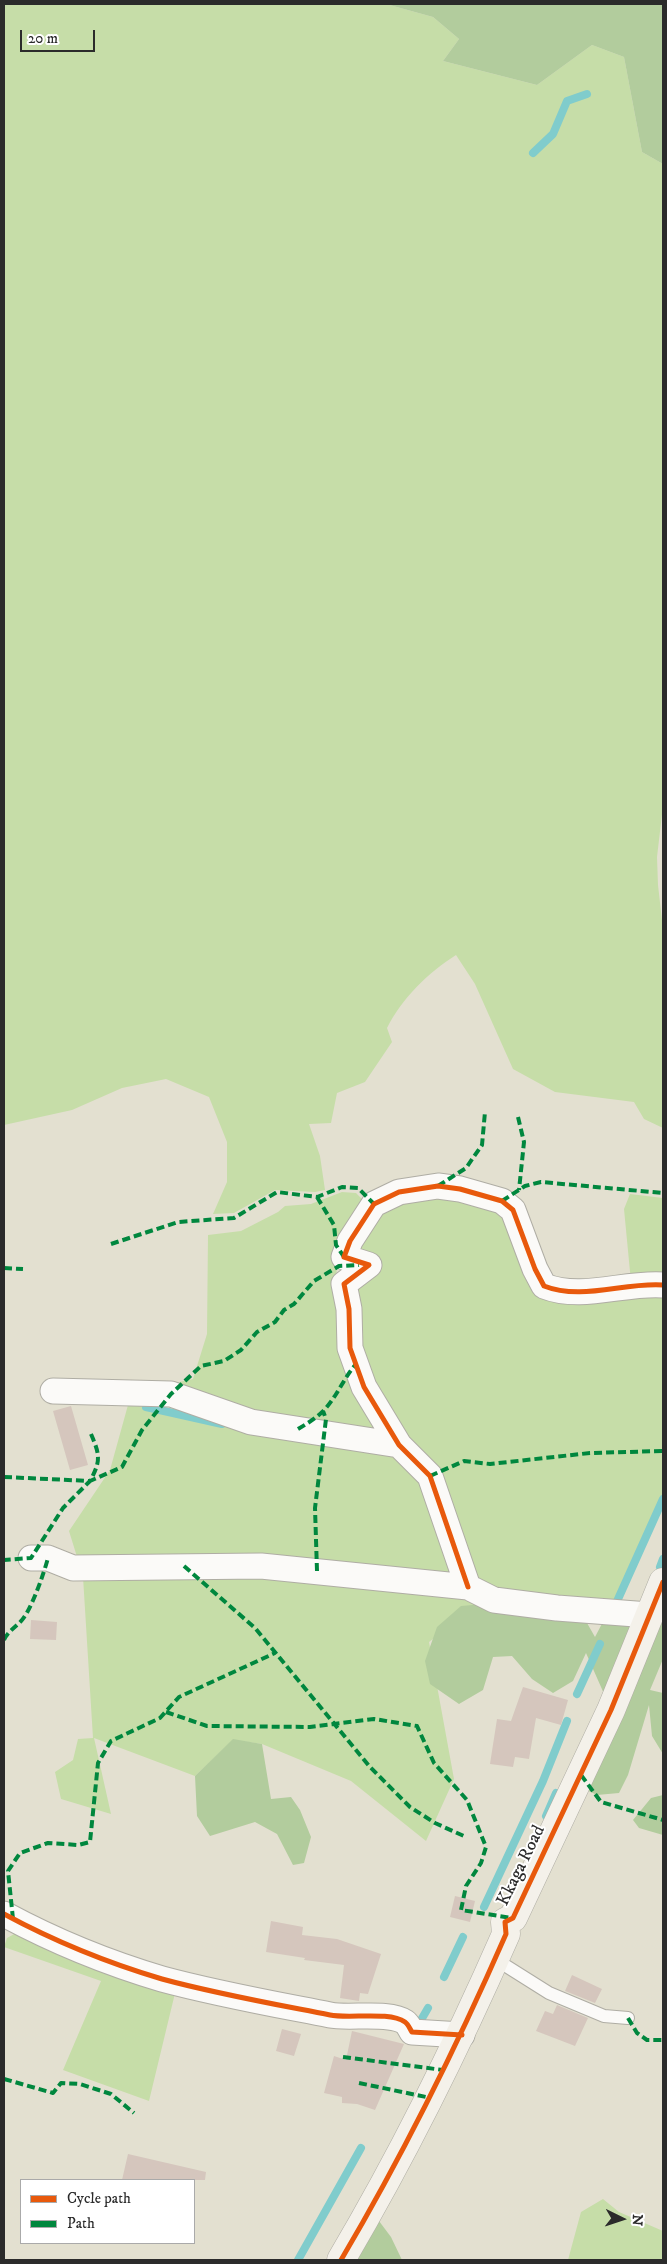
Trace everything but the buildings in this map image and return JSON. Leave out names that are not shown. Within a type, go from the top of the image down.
[{"type":"street","points":[[468,1587],[430,1476],[399,1445],[364,1387],[350,1348],[349,1309],[344,1284],[369,1264],[344,1257],[350,1242],[374,1204],[399,1192],[418,1187],[438,1186],[460,1189],[502,1201],[514,1210],[535,1269],[544,1286],[558,1292],[609,1290],[643,1284],[663,1285]]},
{"type":"street","points":[[53,1391],[171,1394],[251,1422],[399,1445]]},
{"type":"street","points":[[31,1558],[48,1558],[73,1568],[261,1566],[468,1587],[494,1600],[557,1608],[649,1615]]},
{"type":"street","name":"Kkaga Road","points":[[341,2260],[372,2207],[462,2035],[506,1934],[505,1922],[513,1918],[611,1710],[663,1582]]},
{"type":"street","points":[[10,1924],[110,1962],[163,1979],[338,2017],[368,2015],[398,2020],[406,2023],[412,2032],[462,2035]]},
{"type":"lane","points":[[495,1959],[548,1993],[604,2016],[628,2018]]},
{"type":"green space","points":[[4,4],[386,4],[433,17],[459,39],[443,61],[537,85],[592,45],[624,57],[642,152],[663,164],[663,806],[657,857],[663,929],[663,1128],[644,1119],[634,1102],[555,1092],[513,1069],[475,984],[456,955],[426,978],[400,1006],[387,1028],[392,1042],[365,1082],[337,1093],[331,1123],[309,1124],[320,1156],[325,1190],[315,1192],[275,1190],[234,1213],[213,1214],[227,1182],[227,1142],[209,1097],[166,1079],[122,1088],[72,1110],[4,1125]]},
{"type":"green space","points":[[386,4],[663,4],[663,164],[642,152],[624,57],[592,45],[537,85],[443,61],[459,39],[433,17]]},
{"type":"green space","points":[[342,1192],[356,1193],[363,1200],[337,1261],[336,1289],[382,1435],[294,1422],[151,1388],[193,1379],[207,1334],[208,1235],[241,1231],[278,1212],[285,1206],[311,1204]]},
{"type":"green space","points":[[430,1192],[505,1210],[539,1285],[663,1290],[663,1502],[616,1613],[522,1601],[476,1581],[419,1456],[364,1368],[351,1264],[378,1213]]},
{"type":"green space","points":[[630,1194],[663,1198],[663,1280],[631,1282],[624,1209]]},
{"type":"green space","points":[[128,1405],[152,1405],[376,1446],[412,1462],[457,1574],[78,1560],[69,1531],[110,1470]]},
{"type":"green space","points":[[200,1575],[362,1581],[483,1601],[429,1642],[454,1779],[426,1841],[351,1781],[262,1744],[233,1740],[195,1776],[94,1738],[111,1814],[61,1799],[55,1772],[73,1760],[78,1739],[93,1738],[83,1577]]},
{"type":"green space","points":[[484,1604],[587,1623],[595,1637],[606,1616],[663,1612],[663,1659],[650,1690],[663,1693],[663,1754],[652,1736],[649,1705],[628,1775],[619,1793],[597,1795],[578,1786],[605,1696],[586,1653],[573,1681],[553,1693],[532,1679],[512,1656],[493,1657],[483,1690],[459,1704],[430,1684],[425,1661],[437,1627],[461,1606]]},
{"type":"green space","points":[[233,1739],[262,1744],[271,1799],[291,1797],[300,1810],[311,1837],[304,1863],[293,1865],[277,1834],[255,1822],[210,1836],[197,1816],[195,1776]]},
{"type":"green space","points":[[663,1795],[663,1835],[639,1828],[633,1820],[651,1798]]},
{"type":"green space","points":[[16,1933],[176,1989],[149,2101],[63,2070],[101,1981],[4,1947],[7,1938]]},
{"type":"green space","points":[[603,2199],[619,2212],[663,2231],[663,2260],[568,2260],[581,2212]]},
{"type":"green space","points":[[379,2221],[391,2237],[402,2260],[355,2260]]},
{"type":"waterway","points":[[533,153],[553,134],[567,101],[587,94]]},
{"type":"waterway","points":[[146,1407],[222,1424]]},
{"type":"waterway","points":[[614,1608],[663,1499]]},
{"type":"waterway","points":[[660,1567],[663,1559]]},
{"type":"waterway","points":[[577,1694],[600,1644]]},
{"type":"waterway","points":[[484,1907],[543,1781],[567,1721]]},
{"type":"waterway","points":[[546,1816],[556,1793]]},
{"type":"waterway","points":[[444,1977],[463,1937]]},
{"type":"waterway","points":[[417,2027],[428,2008]]},
{"type":"waterway","points":[[298,2260],[361,2148]]},
{"type":"marked path","points":[[438,1186],[466,1168],[482,1145],[485,1112]]},
{"type":"marked path","points":[[518,1117],[524,1142],[519,1190]]},
{"type":"marked path","points":[[502,1201],[525,1186],[541,1182],[663,1193]]},
{"type":"marked path","points":[[111,1244],[178,1222],[234,1218],[277,1192],[317,1197],[342,1187],[358,1188],[374,1204]]},
{"type":"marked path","points":[[317,1197],[334,1225],[336,1245],[344,1257]]},
{"type":"marked path","points":[[91,1434],[98,1453],[98,1463],[90,1481],[122,1467],[142,1430],[171,1394],[201,1366],[224,1361],[241,1350],[257,1332],[275,1322],[284,1310],[294,1304],[314,1281],[339,1266],[359,1265]]},
{"type":"marked path","points":[[4,1268],[23,1269]]},
{"type":"marked path","points":[[298,1429],[326,1408],[356,1364]]},
{"type":"marked path","points":[[317,1571],[315,1508],[326,1419],[323,1411]]},
{"type":"marked path","points":[[430,1476],[464,1461],[490,1464],[590,1453],[663,1451]]},
{"type":"marked path","points":[[4,1477],[90,1481],[63,1508],[31,1558],[4,1560]]},
{"type":"marked path","points":[[4,1640],[26,1615],[41,1581],[48,1558]]},
{"type":"marked path","points":[[184,1566],[255,1628],[370,1767],[410,1807],[435,1823],[466,1837]]},
{"type":"marked path","points":[[13,1919],[8,1871],[20,1853],[48,1843],[78,1845],[90,1842],[98,1763],[111,1741],[160,1718],[179,1697],[275,1653]]},
{"type":"marked path","points":[[166,1712],[207,1726],[310,1727],[374,1719],[417,1726],[434,1763],[467,1800],[486,1847],[481,1863],[466,1886],[461,1910],[512,1918]]},
{"type":"marked path","points":[[581,1775],[601,1802],[663,1820]]},
{"type":"marked path","points":[[628,2018],[637,2033],[647,2040],[663,2040]]},
{"type":"marked path","points":[[343,2057],[443,2070]]},
{"type":"marked path","points":[[4,2079],[53,2093],[61,2083],[80,2084],[111,2094],[134,2113]]},
{"type":"marked path","points":[[359,2083],[431,2098]]},
{"type":"cycle path","points":[[468,1587],[430,1476],[399,1445],[364,1387],[350,1348],[349,1309],[344,1284],[369,1265],[344,1257],[350,1241],[374,1204],[399,1192],[438,1186],[460,1189],[502,1201],[513,1210],[535,1269],[544,1286],[573,1292],[663,1285]]},
{"type":"cycle path","points":[[341,2260],[408,2140],[468,2017],[506,1934],[505,1922],[513,1918],[611,1710],[663,1582]]},
{"type":"cycle path","points":[[4,1914],[82,1951],[162,1979],[330,2015],[389,2017],[405,2022],[412,2032],[462,2035]]}]
